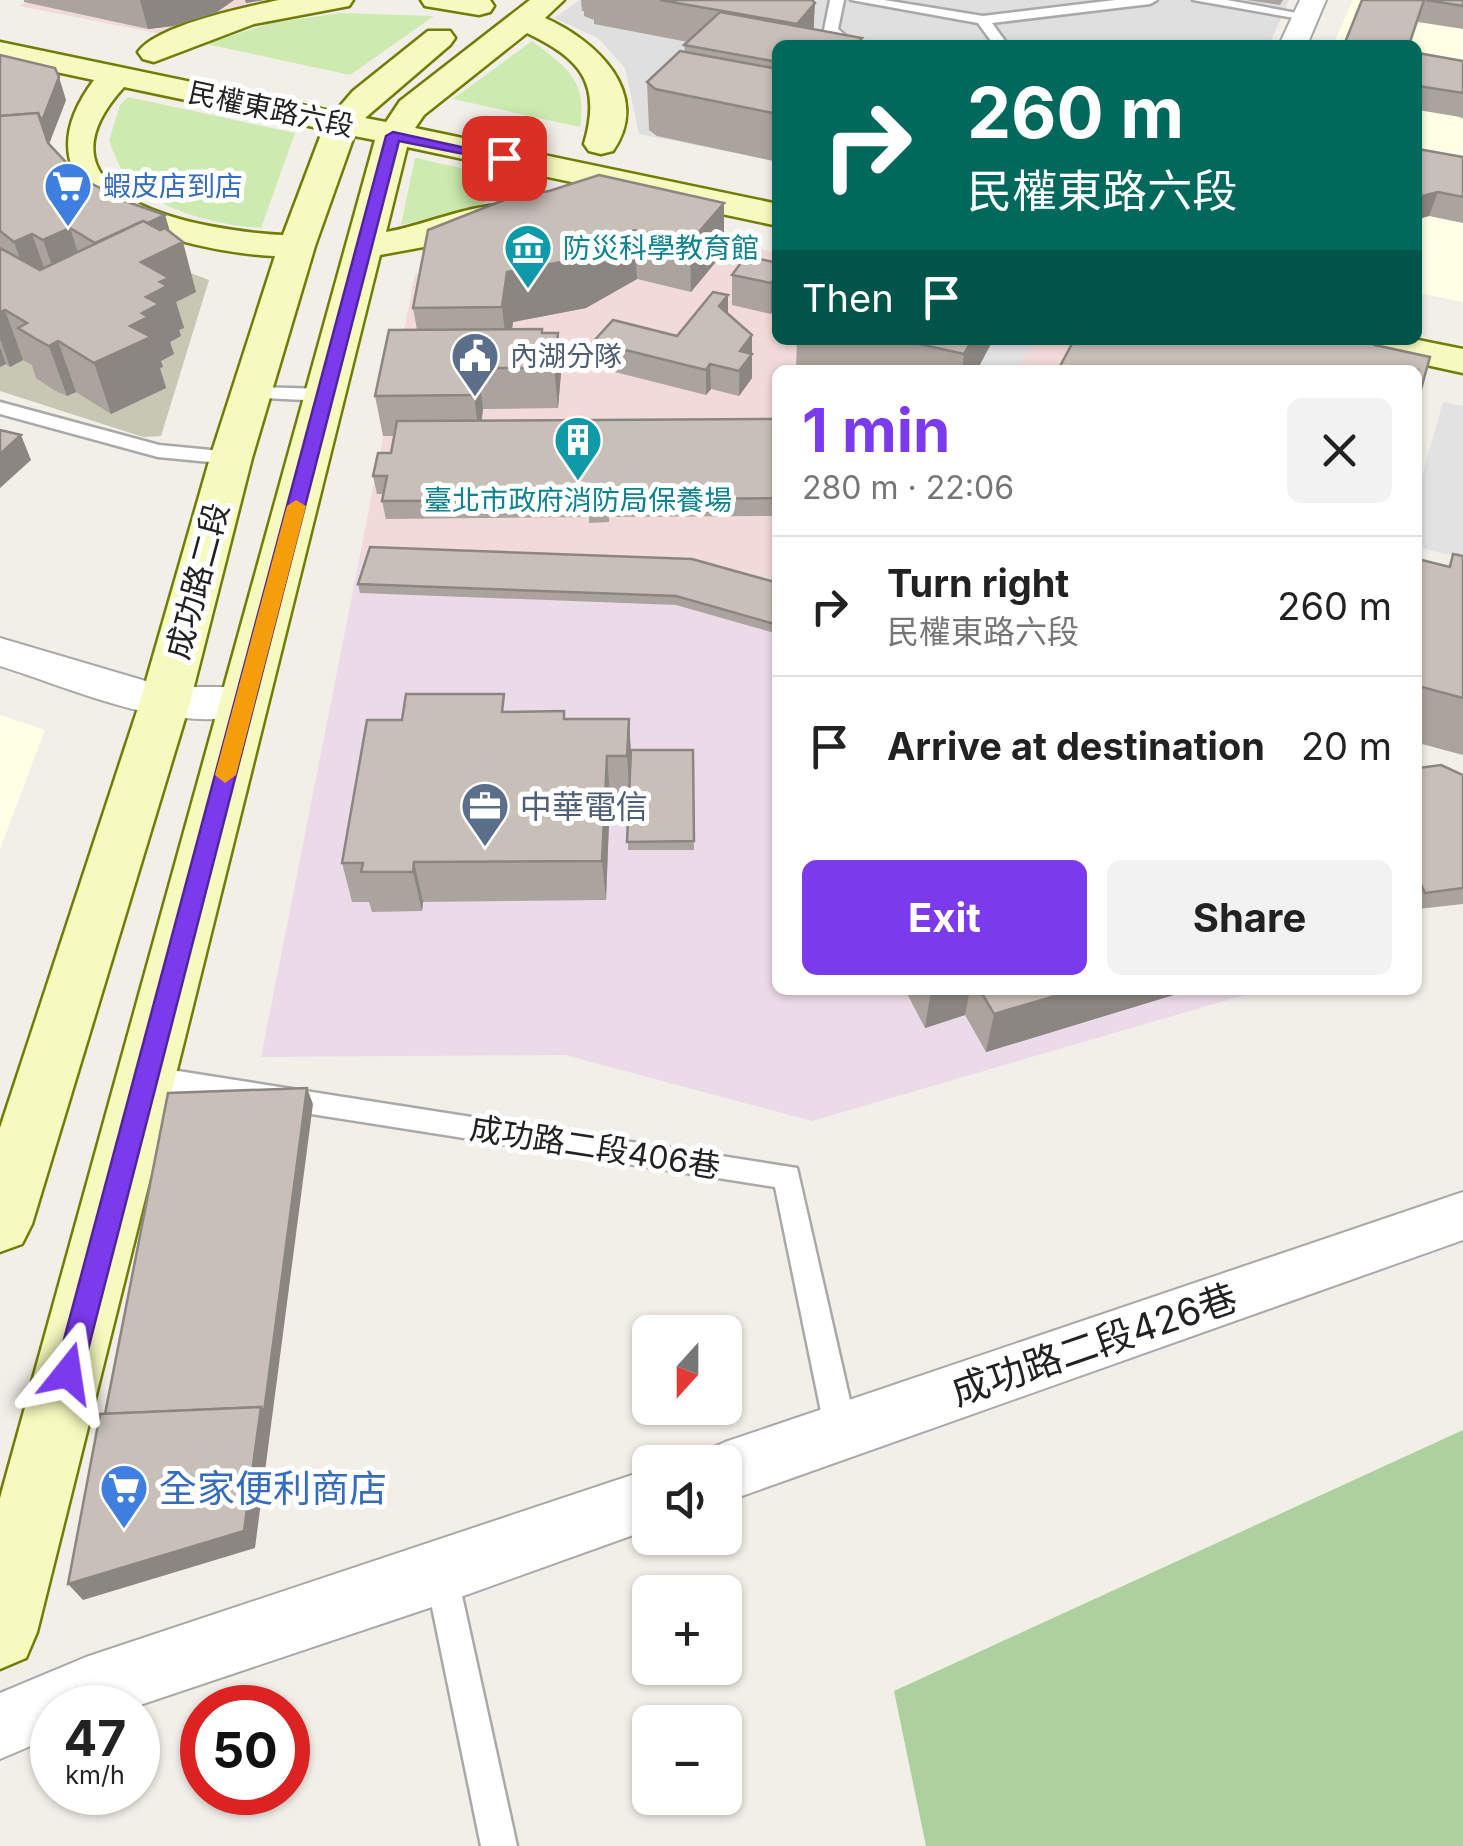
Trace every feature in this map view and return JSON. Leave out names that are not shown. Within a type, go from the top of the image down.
[{"type":"main road","points":[[154,52],[200,30],[241,17],[338,0]]},
{"type":"main road","points":[[436,0],[484,3]]},
{"type":"main road","points":[[353,111],[484,3]]},
{"type":"main road","points":[[0,1632],[324,395],[403,122],[536,10],[593,63],[605,82],[611,102],[610,123],[601,144]]},
{"type":"main road","name":"民權東路六段","points":[[0,20],[154,52],[353,111]]},
{"type":"main road","name":"民權東路六段","points":[[0,52],[116,76],[353,111],[576,172],[772,214]]},
{"type":"main road","points":[[116,76],[84,109],[73,145],[86,180],[102,196],[149,223],[181,233],[216,240],[297,246]]},
{"type":"main road","name":"成功路二段","points":[[0,1224],[166,702],[231,458],[297,246],[353,111]]},
{"type":"main road","name":"民權東路六段","points":[[403,122],[601,144],[640,152]]},
{"type":"main road","points":[[364,247],[458,228],[530,200],[576,172]]},
{"type":"main road","points":[[1422,315],[1463,324]]},
{"type":"main road","points":[[1388,345],[1463,361]]},
{"type":"street","points":[[1295,40],[1309,8]]},
{"type":"street","points":[[0,652],[166,702],[245,702]]},
{"type":"street","name":"成功路二段426巷","points":[[742,1466],[1463,1216]]},
{"type":"street","points":[[0,1726],[86,1690],[632,1505]]},
{"type":"lane","points":[[837,0],[831,30],[843,40]]},
{"type":"lane","points":[[858,0],[984,20],[1150,0]]},
{"type":"lane","points":[[1200,0],[1309,8]]},
{"type":"lane","points":[[984,20],[998,40]]},
{"type":"lane","points":[[251,393],[324,395]]},
{"type":"lane","points":[[0,408],[158,451],[231,458]]},
{"type":"lane","name":"成功路二段406巷","points":[[146,1077],[787,1177],[841,1431]]},
{"type":"lane","points":[[440,1573],[498,1846]]},
{"type":"shaded area","points":[[30,0],[251,0],[253,4],[161,34],[19,6]]},
{"type":"shaded area","points":[[580,0],[1289,0],[1271,40],[772,40],[772,160],[639,134],[625,68],[598,38],[554,18]]},
{"type":"shaded area","points":[[1353,0],[1463,0],[1463,302],[1422,294],[1422,40],[1335,40]]},
{"type":"shaded area","name":"內湖分隊","points":[[603,213],[772,252],[772,345],[1189,345],[1279,365],[772,365],[772,592],[360,555],[415,274]]},
{"type":"shaded area","points":[[170,265],[209,280],[161,436],[143,437],[0,391],[0,276]]},
{"type":"shaded area","points":[[990,345],[1031,345],[1020,365],[980,365]]},
{"type":"shaded area","points":[[1443,402],[1463,406],[1463,558],[1422,548],[1422,476]]},
{"type":"shaded area","points":[[360,555],[692,568],[772,591],[772,995],[1245,995],[812,1121],[565,1055],[261,1057]]},
{"type":"shaded area","points":[[0,715],[45,730],[0,849]]},
{"type":"green space","points":[[341,13],[434,16],[350,75],[206,44],[271,23]]},
{"type":"green space","points":[[532,41],[572,76],[581,97],[580,127],[453,99]]},
{"type":"green space","points":[[128,97],[295,133],[261,228],[189,214],[155,199],[127,177],[109,141],[120,105]]},
{"type":"green space","points":[[415,158],[524,182],[479,205],[401,225]]},
{"type":"green space","points":[[1463,1430],[1463,1846],[926,1846],[894,1691]]},
{"type":"building","points":[[660,0],[812,0],[815,3],[797,24]]},
{"type":"building","points":[[1362,0],[1424,0],[1411,40],[1346,40]]},
{"type":"building","points":[[1426,0],[1463,0],[1463,6]]},
{"type":"building","points":[[720,12],[862,38],[772,40],[772,61],[684,45]]},
{"type":"building","points":[[680,51],[772,68],[772,113],[655,89],[647,82]]},
{"type":"building","points":[[1422,54],[1463,61],[1463,93],[1422,87]]},
{"type":"building","points":[[0,55],[55,68],[59,77],[42,121],[38,113],[0,116]]},
{"type":"building","points":[[38,113],[48,143],[81,178],[125,201],[165,215],[95,243],[70,228],[43,240],[32,234],[14,242],[0,231],[0,116]]},
{"type":"building","points":[[1422,150],[1463,157],[1463,197],[1438,192],[1422,196]]},
{"type":"building","points":[[599,175],[724,203],[690,242],[634,230],[583,258],[507,272],[502,307],[413,308],[428,230],[509,198],[549,191]]},
{"type":"building","points":[[143,221],[160,230],[165,228],[183,242],[141,262],[169,278],[160,282],[167,286],[146,297],[159,304],[142,313],[148,317],[130,326],[151,337],[94,363],[58,341],[49,346],[36,339],[18,328],[27,323],[5,310],[0,312],[0,248],[40,270]]},
{"type":"building","points":[[746,256],[772,262],[771,283],[732,275]]},
{"type":"building","points":[[713,292],[728,295],[719,306],[752,335],[740,351],[752,354],[739,371],[710,364],[706,370],[593,342],[613,320],[677,336]]},
{"type":"building","points":[[542,329],[542,333],[558,333],[554,368],[478,368],[474,395],[375,396],[389,330]]},
{"type":"building","points":[[924,345],[969,345],[964,354]]},
{"type":"building","points":[[1071,345],[1375,345],[1430,357],[1422,386],[1422,365],[1061,365]]},
{"type":"building","name":"臺北市政府消防局保養場","points":[[772,419],[772,498],[608,500],[607,505],[588,505],[588,500],[382,501],[387,476],[373,476],[378,453],[391,453],[397,421]]},
{"type":"building","points":[[0,430],[21,435],[0,454]]},
{"type":"building","points":[[370,547],[692,559],[772,581],[772,623],[676,596],[358,584]]},
{"type":"building","points":[[1453,554],[1463,556],[1463,698],[1422,687],[1422,560],[1450,567]]},
{"type":"building","name":"中華電信","points":[[406,694],[504,694],[502,712],[564,711],[564,719],[629,719],[627,756],[607,756],[602,861],[414,862],[413,872],[361,872],[363,863],[342,863],[367,720],[402,720]]},
{"type":"building","points":[[631,750],[693,750],[694,841],[627,842]]},
{"type":"building","points":[[1441,765],[1463,775],[1463,888],[1425,893],[1422,887],[1422,767]]},
{"type":"building","points":[[983,995],[1058,995],[994,1014]]},
{"type":"building","points":[[307,1088],[264,1412],[261,1407],[105,1414],[168,1093]]},
{"type":"building","points":[[261,1407],[244,1531],[68,1584],[100,1414]]},
{"type":"slow traffic","points":[[225,775],[296,506]]},
{"type":"place","name":"蝦皮店到店","points":[[68,228]]},
{"type":"place","name":"防災科學教育館","points":[[528,290]]},
{"type":"place","name":"內湖分隊","points":[[475,398]]},
{"type":"place","name":"臺北市政府消防局保養場","points":[[578,482]]},
{"type":"place","name":"中華電信","points":[[485,848]]},
{"type":"place","name":"全家便利商店","points":[[124,1530]]},
{"type":"route","points":[[68,1373],[393,136],[504,158]]}]
